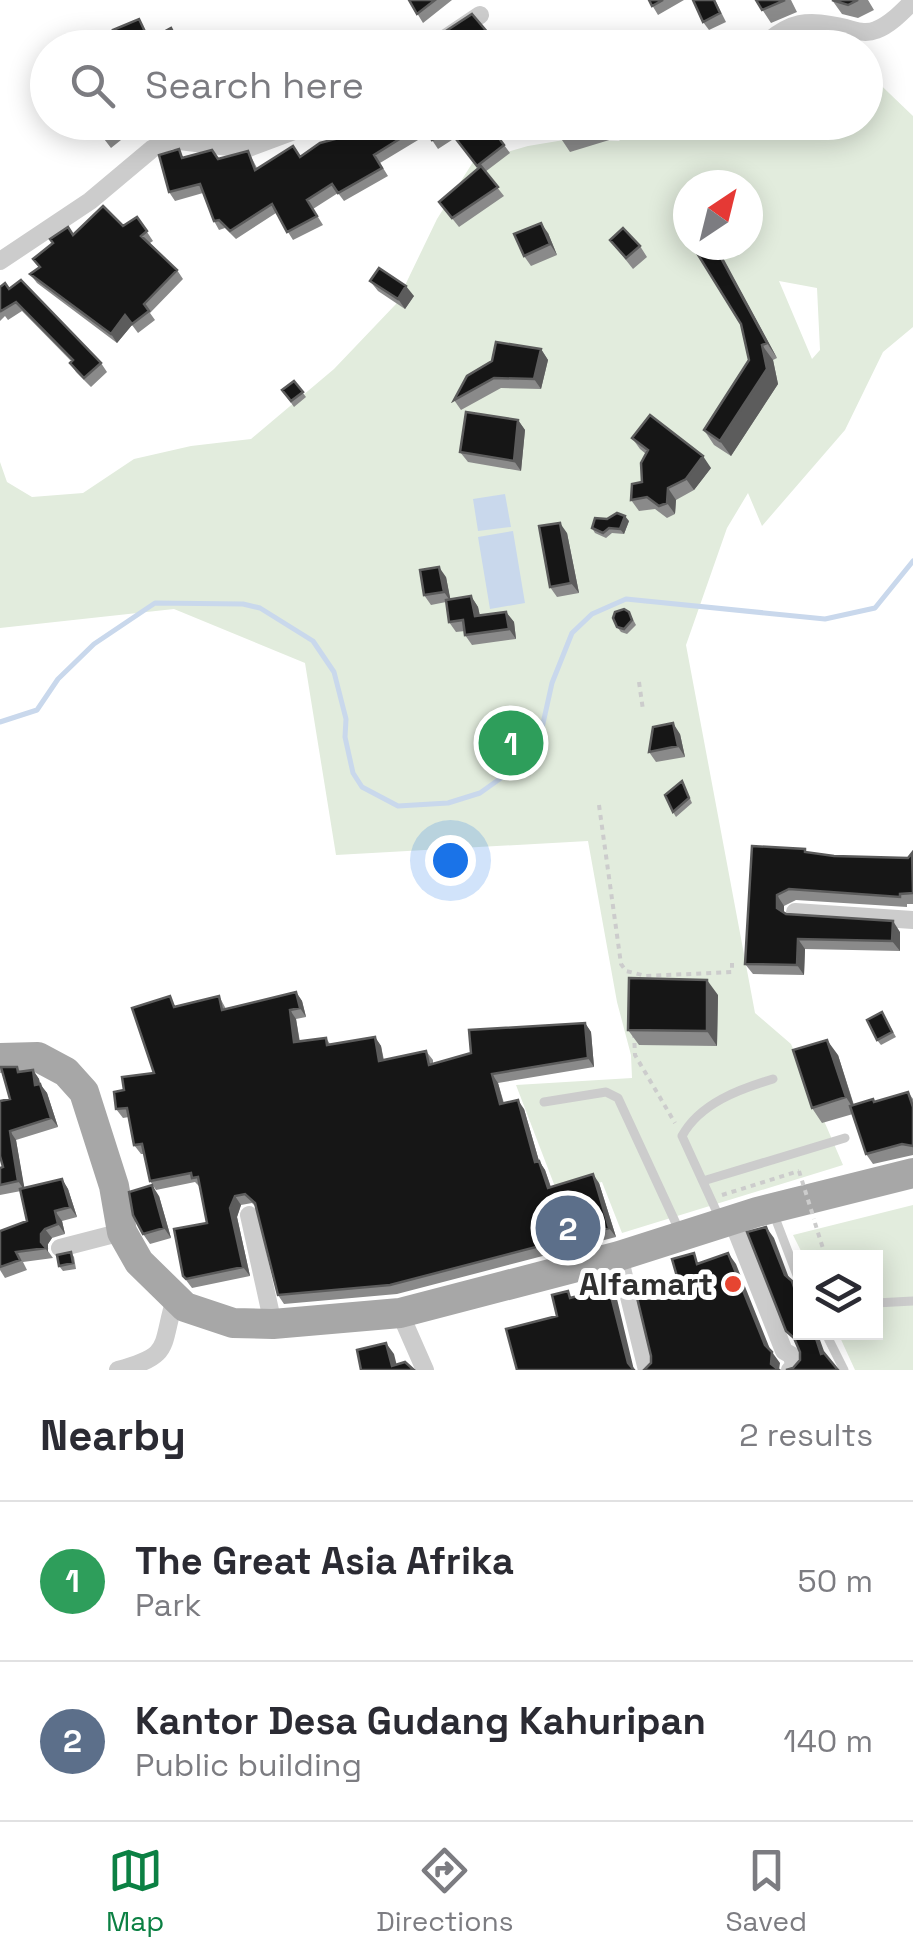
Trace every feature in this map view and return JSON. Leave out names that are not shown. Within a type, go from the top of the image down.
[{"type":"main road","points":[[0,1058],[38,1057],[66,1072],[84,1092],[114,1186],[122,1232],[140,1262],[185,1307],[232,1323],[273,1324],[400,1313],[682,1236],[722,1214],[770,1195],[913,1173]]},
{"type":"street","points":[[879,30],[913,1]]},
{"type":"street","points":[[458,30],[480,15]]},
{"type":"street","points":[[780,30],[802,22],[855,30]]},
{"type":"street","points":[[0,261],[90,201],[152,149],[170,140],[246,148],[268,140]]},
{"type":"street","points":[[795,912],[913,920]]},
{"type":"street","points":[[722,1214],[784,1351],[791,1355],[796,1368],[790,1370]]},
{"type":"street","points":[[249,1215],[273,1324]]},
{"type":"street","points":[[60,1248],[122,1232]]},
{"type":"street","points":[[619,1256],[647,1370]]},
{"type":"street","points":[[118,1370],[150,1362],[163,1347],[175,1299]]},
{"type":"street","points":[[400,1313],[424,1370]]},
{"type":"lane","points":[[722,1214],[682,1136],[691,1122],[731,1092],[773,1079]]},
{"type":"lane","points":[[544,1102],[606,1092],[618,1098],[682,1236]]},
{"type":"lane","points":[[703,1181],[845,1138]]},
{"type":"lane","points":[[770,1195],[793,1262]]},
{"type":"lane","points":[[883,1303],[913,1301]]},
{"type":"lane","points":[[828,1340],[844,1370]]},
{"type":"path","points":[[639,682],[643,710]]},
{"type":"path","points":[[598,805],[626,971],[646,976],[732,972],[732,963]]},
{"type":"path","points":[[634,1022],[635,1055],[682,1136]]},
{"type":"path","points":[[722,1214],[770,1195],[798,1171],[824,1250]]},
{"type":"green space","points":[[883,87],[913,116],[913,327],[883,352],[845,430],[762,526],[748,493],[727,528],[686,645],[755,1013],[791,1044],[843,1165],[622,1233],[602,1182],[557,1192],[516,1085],[632,1078],[631,1055],[617,1002],[588,841],[336,855],[305,663],[174,609],[0,628],[0,462],[7,482],[32,497],[83,493],[134,459],[191,446],[251,439],[334,369],[396,304],[437,219],[473,162],[528,146],[594,140],[883,140]],"holes":[[[779,281],[817,288],[820,350],[812,359]]]},
{"type":"green space","points":[[913,1205],[913,1370],[855,1370],[841,1340],[883,1340],[883,1250],[800,1250],[793,1235]]},
{"type":"water","points":[[505,494],[511,527],[478,531],[473,499]]},
{"type":"water","points":[[513,531],[525,603],[490,609],[478,537]]},
{"type":"building","points":[[409,0],[435,0],[417,14]]},
{"type":"building","points":[[693,0],[714,0],[720,13],[703,22]]},
{"type":"building","points":[[756,0],[785,0],[762,10]]},
{"type":"building","points":[[832,0],[858,0],[848,5]]},
{"type":"building","points":[[472,14],[486,30],[448,30]]},
{"type":"building","points":[[139,19],[144,30],[113,30]]},
{"type":"building","points":[[398,140],[374,155],[382,168],[338,193],[332,184],[307,200],[317,216],[287,232],[272,204],[230,231],[219,220],[214,221],[200,184],[169,192],[159,155],[179,149],[182,158],[212,150],[218,159],[248,151],[255,170],[293,146],[300,157],[320,143]]},
{"type":"building","points":[[457,140],[500,140],[504,145],[477,166]]},
{"type":"building","points":[[481,166],[498,187],[452,218],[439,202]]},
{"type":"building","points":[[103,206],[123,226],[137,217],[147,231],[141,236],[177,270],[144,304],[149,311],[132,324],[125,315],[111,334],[30,274],[40,267],[33,259],[53,243],[50,239],[68,227],[73,235]]},
{"type":"building","points":[[541,223],[550,244],[524,256],[514,234]]},
{"type":"building","points":[[623,228],[640,246],[626,258],[610,240]]},
{"type":"building","points":[[701,260],[722,260],[767,343],[762,345],[767,369],[720,441],[704,430],[749,360],[741,324]]},
{"type":"building","points":[[379,268],[406,286],[398,299],[370,281]]},
{"type":"building","points":[[21,280],[101,363],[84,378],[70,363],[73,360],[16,302],[1,311],[0,287],[5,283],[9,289]]},
{"type":"building","points":[[496,342],[541,349],[534,379],[494,378],[454,400],[467,376],[492,361]]},
{"type":"building","points":[[294,381],[303,392],[291,401],[282,390]]},
{"type":"building","points":[[466,412],[518,420],[514,461],[460,452]]},
{"type":"building","points":[[650,415],[703,456],[686,479],[668,488],[667,503],[659,506],[647,497],[631,500],[632,484],[642,482],[641,463],[648,450],[632,438]]},
{"type":"building","points":[[617,513],[625,516],[620,529],[609,528],[603,533],[592,528],[595,518],[607,519]]},
{"type":"building","points":[[560,523],[571,583],[550,587],[539,526]]},
{"type":"building","points":[[439,567],[444,592],[424,595],[420,570]]},
{"type":"building","points":[[471,596],[475,616],[506,612],[509,629],[465,635],[463,620],[449,622],[446,600]]},
{"type":"building","points":[[624,609],[632,620],[624,629],[617,627],[613,618],[615,612]]},
{"type":"building","points":[[673,723],[678,746],[649,752],[653,727]]},
{"type":"building","points":[[682,781],[689,798],[673,812],[665,795]]},
{"type":"building","points":[[752,846],[805,849],[834,856],[908,858],[912,853],[913,893],[900,897],[789,889],[777,895],[777,908],[786,914],[893,921],[892,941],[798,939],[797,965],[745,964]]},
{"type":"building","points":[[629,978],[707,980],[707,1031],[628,1030]]},
{"type":"building","points":[[296,992],[300,1008],[290,1010],[294,1042],[326,1038],[327,1045],[375,1037],[379,1061],[426,1051],[429,1065],[471,1053],[469,1030],[585,1023],[588,1058],[492,1074],[500,1104],[518,1100],[535,1162],[539,1161],[548,1188],[593,1174],[609,1228],[390,1285],[278,1295],[255,1203],[245,1194],[235,1196],[230,1208],[243,1267],[186,1279],[174,1229],[207,1223],[198,1177],[192,1178],[191,1173],[150,1181],[142,1144],[134,1145],[127,1108],[116,1109],[114,1092],[124,1090],[122,1077],[154,1073],[132,1008],[170,996],[174,1007],[219,996],[222,1010]]},
{"type":"building","points":[[882,1012],[892,1032],[877,1040],[867,1020]]},
{"type":"building","points":[[827,1040],[846,1097],[812,1108],[793,1050]]},
{"type":"building","points":[[1,1067],[17,1067],[18,1072],[33,1070],[35,1085],[40,1084],[51,1118],[10,1131],[18,1181],[0,1185],[0,1101],[10,1099]]},
{"type":"building","points":[[908,1092],[913,1107],[913,1146],[902,1144],[866,1154],[850,1106]]},
{"type":"building","points":[[62,1179],[70,1207],[55,1211],[58,1224],[41,1234],[46,1248],[16,1252],[20,1260],[0,1267],[0,1231],[27,1221],[20,1189]]},
{"type":"building","points":[[152,1185],[164,1228],[143,1234],[133,1215],[129,1192]]},
{"type":"building","points":[[766,1227],[785,1275],[792,1281],[793,1337],[786,1331],[747,1232]]},
{"type":"building","points":[[71,1252],[73,1263],[59,1266],[57,1255]]},
{"type":"building","points":[[694,1253],[697,1264],[728,1253],[765,1345],[772,1352],[771,1364],[779,1370],[644,1370],[651,1363],[651,1356],[633,1281],[637,1280],[642,1298],[680,1287],[672,1259]]},
{"type":"building","points":[[609,1288],[628,1363],[634,1370],[517,1370],[506,1329],[557,1316],[552,1295],[568,1291],[570,1298]]},
{"type":"building","points":[[795,1340],[817,1340],[821,1354],[838,1370],[786,1370],[800,1360]]},
{"type":"building","points":[[386,1343],[392,1366],[405,1362],[414,1370],[361,1370],[357,1350]]},
{"type":"waterway","points":[[0,722],[37,710],[58,679],[94,644],[155,603],[243,604],[260,608],[313,641],[334,672],[346,719],[345,737],[353,773],[362,787],[398,806],[448,803],[480,793],[508,773],[542,728],[552,683],[572,633],[592,614],[626,599],[825,619],[875,608],[913,561]]},
{"type":"place","name":"The Great Asia Afrika","points":[[511,743]]},
{"type":"place","name":"Kantor Desa Gudang Kahuripan","points":[[568,1228]]},
{"type":"place","name":"Alfamart","points":[[733,1284]]}]
